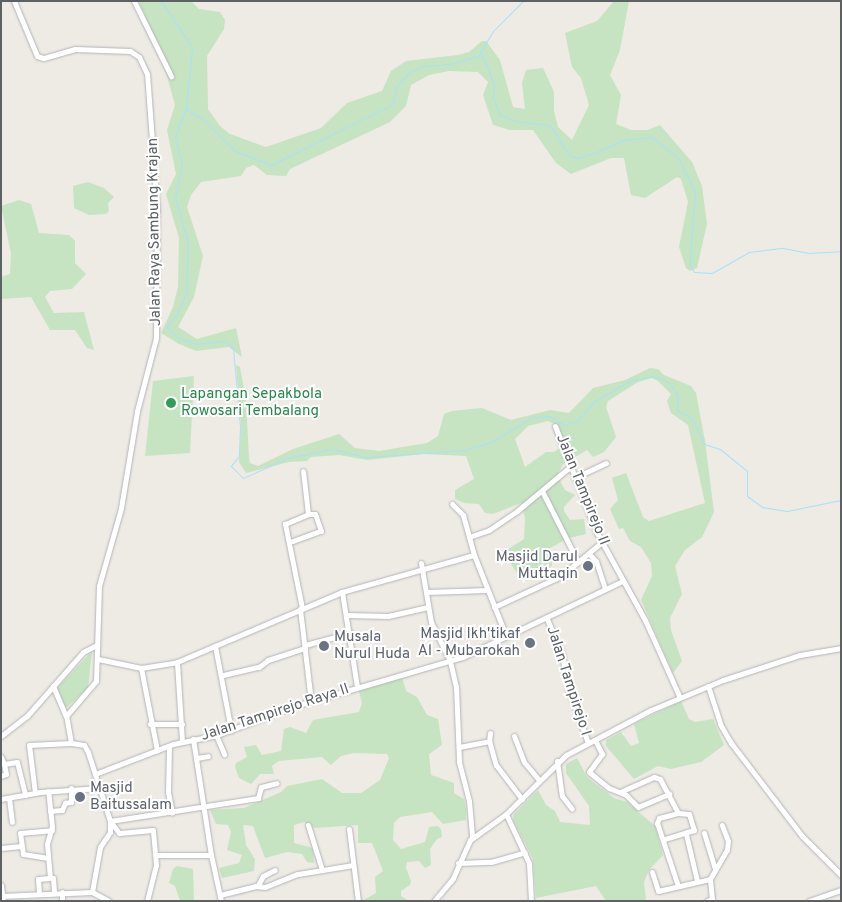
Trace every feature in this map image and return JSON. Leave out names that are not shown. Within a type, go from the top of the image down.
[{"type":"street","name":"Jalan Raya Sambung Krajan","points":[[14,1],[37,56],[44,58],[75,49],[130,52],[139,57],[147,74],[157,209],[156,338],[137,411],[121,508],[99,586],[98,658],[94,685],[66,716]]},
{"type":"street","points":[[134,1],[171,76]]},
{"type":"street","name":"Jalan Tampirejo II","points":[[555,426],[602,542],[622,581]]},
{"type":"street","points":[[576,477],[606,463]]},
{"type":"street","points":[[469,537],[489,530],[542,491],[572,465]]},
{"type":"street","points":[[303,471],[308,514]]},
{"type":"street","points":[[542,491],[578,562]]},
{"type":"street","points":[[452,504],[463,515],[474,554],[506,636]]},
{"type":"street","points":[[290,542],[321,531],[315,514],[308,514],[285,523],[301,609],[311,701]]},
{"type":"street","points":[[494,607],[548,583],[589,554],[602,542]]},
{"type":"street","points":[[98,658],[142,668],[178,662],[342,592],[474,554]]},
{"type":"street","points":[[589,554],[596,561],[605,589]]},
{"type":"street","points":[[421,563],[428,607],[436,634],[450,661],[458,707],[459,747],[472,838]]},
{"type":"street","points":[[622,581],[645,620],[680,698]]},
{"type":"street","name":"Jalan Tampirejo Raya II","points":[[95,774],[169,746],[216,735],[311,701],[450,661],[547,619],[622,581]]},
{"type":"street","points":[[426,592],[487,590]]},
{"type":"street","points":[[342,592],[350,633],[357,687]]},
{"type":"street","points":[[347,615],[366,613],[388,616],[428,607]]},
{"type":"street","name":"Jalan Tampirejo I","points":[[547,619],[562,654],[569,690],[588,743]]},
{"type":"street","points":[[223,675],[259,667],[268,660],[305,646],[350,633]]},
{"type":"street","points":[[1,736],[27,716],[83,652],[97,645]]},
{"type":"street","points":[[215,646],[223,675],[231,730]]},
{"type":"street","points":[[434,901],[453,878],[458,863],[472,838],[506,814],[557,761],[588,743],[708,686],[800,655],[841,648]]},
{"type":"street","points":[[178,662],[182,742]]},
{"type":"street","points":[[142,668],[150,724],[157,750]]},
{"type":"street","points":[[52,686],[66,716],[71,743]]},
{"type":"street","points":[[708,686],[720,724],[730,743],[802,836],[841,875]]},
{"type":"street","points":[[150,724],[182,724]]},
{"type":"street","points":[[490,733],[489,741],[498,771],[522,799]]},
{"type":"street","points":[[216,735],[224,754]]},
{"type":"street","points":[[514,736],[524,762],[539,780]]},
{"type":"street","points":[[193,740],[211,855],[220,898],[258,885],[266,887],[298,874],[353,865]]},
{"type":"street","points":[[595,740],[602,754],[589,772],[612,790],[620,792],[638,807],[669,794]]},
{"type":"street","points":[[459,747],[489,741]]},
{"type":"street","points":[[35,793],[30,745],[71,743],[86,748],[110,821],[119,834],[152,829],[156,855],[156,872],[147,901]]},
{"type":"street","points":[[169,746],[168,792],[172,813]]},
{"type":"street","points":[[197,758],[208,756]]},
{"type":"street","points":[[1,757],[6,774],[1,776]]},
{"type":"street","points":[[557,761],[562,796],[572,809]]},
{"type":"street","points":[[4,764],[17,762],[25,795]]},
{"type":"street","points":[[620,792],[656,776],[669,794],[678,812]]},
{"type":"street","points":[[110,821],[172,813],[258,798],[261,787],[277,783]]},
{"type":"street","points":[[1,799],[71,788],[100,788]]},
{"type":"street","points":[[50,811],[62,810],[65,803],[71,802],[71,788]]},
{"type":"street","points":[[48,791],[52,830],[47,844],[50,878],[53,878],[54,892]]},
{"type":"street","points":[[9,798],[12,822]]},
{"type":"street","points":[[664,839],[686,834],[694,830],[689,814],[678,812],[658,819],[678,886]]},
{"type":"street","points":[[506,814],[525,852],[532,879],[531,901]]},
{"type":"street","points":[[92,892],[100,847],[109,834],[110,821]]},
{"type":"street","points":[[308,825],[322,870]]},
{"type":"street","points":[[707,901],[712,900],[710,879],[727,850],[728,841],[722,825]]},
{"type":"street","points":[[349,829],[358,901]]},
{"type":"street","points":[[48,858],[24,854],[21,846],[21,832],[52,830]]},
{"type":"street","points":[[704,833],[715,868]]},
{"type":"street","points":[[686,834],[697,881]]},
{"type":"street","points":[[1,848],[21,846]]},
{"type":"street","points":[[458,863],[491,862],[525,852]]},
{"type":"street","points":[[156,855],[211,855]]},
{"type":"street","points":[[258,885],[263,876],[275,870]]},
{"type":"street","points":[[652,872],[658,892],[710,879]]},
{"type":"street","points":[[39,893],[38,879],[50,878]]},
{"type":"street","points":[[1,885],[3,898],[39,893],[92,892],[110,901]]},
{"type":"street","points":[[809,901],[841,890]]},
{"type":"street","points":[[62,892],[62,901]]},
{"type":"green space","points":[[139,1],[191,1],[199,9],[220,12],[225,20],[224,29],[207,56],[208,109],[220,126],[230,134],[266,147],[321,128],[347,103],[382,91],[391,71],[406,61],[458,55],[469,52],[482,41],[486,41],[500,60],[513,107],[525,109],[522,83],[526,70],[543,68],[554,92],[554,111],[558,127],[572,140],[589,105],[581,78],[572,67],[565,33],[597,21],[614,1],[629,1],[620,50],[610,75],[621,95],[616,124],[631,130],[648,130],[660,125],[692,162],[702,186],[707,224],[697,268],[690,271],[686,268],[679,247],[688,202],[681,179],[677,177],[645,198],[631,195],[624,158],[611,158],[571,174],[556,163],[533,130],[510,130],[493,125],[483,95],[488,82],[478,72],[449,71],[429,75],[411,85],[406,106],[390,122],[290,169],[286,176],[267,175],[254,165],[246,168],[241,176],[201,182],[191,195],[187,207],[203,256],[194,297],[178,327],[197,339],[236,328],[242,357],[229,347],[196,351],[179,344],[161,333],[173,307],[178,287],[179,238],[166,194],[176,174],[167,130],[175,105],[162,58]]},
{"type":"green space","points":[[88,182],[104,188],[114,197],[108,203],[109,211],[106,214],[89,215],[74,208],[73,186]]},
{"type":"green space","points":[[19,200],[31,204],[39,233],[69,235],[75,241],[75,263],[86,274],[72,289],[50,291],[45,297],[54,313],[84,312],[94,350],[87,348],[75,330],[50,330],[31,297],[1,299],[1,277],[10,274],[11,253],[1,206]]},
{"type":"green space","points":[[236,365],[240,367],[246,400],[250,463],[258,466],[293,449],[339,434],[355,448],[379,451],[427,443],[438,436],[444,414],[452,411],[482,408],[511,420],[550,410],[569,413],[593,388],[625,380],[650,368],[658,369],[664,375],[691,386],[696,393],[705,441],[714,512],[702,537],[685,550],[675,566],[682,594],[670,618],[671,630],[682,661],[673,673],[641,600],[652,576],[651,563],[641,547],[630,541],[623,528],[619,529],[610,509],[618,500],[612,478],[626,473],[643,517],[649,521],[705,503],[688,425],[671,413],[667,401],[671,394],[658,381],[652,378],[638,382],[608,401],[606,407],[616,437],[604,452],[593,457],[587,450],[563,464],[557,475],[565,490],[575,495],[564,507],[564,511],[570,520],[584,519],[586,534],[569,538],[550,548],[552,565],[547,570],[519,576],[503,552],[524,539],[525,518],[521,503],[493,514],[485,513],[479,504],[464,503],[455,499],[455,490],[474,479],[466,456],[423,454],[367,460],[339,455],[311,457],[307,461],[289,462],[246,473],[239,462],[241,427]],"holes":[[[548,421],[559,426],[564,445],[554,452],[546,452],[525,467],[515,439],[528,426]]]},
{"type":"green space","name":"Lapangan Sepakbola Rowosari Tembalang","points":[[194,376],[190,453],[145,456],[153,381]]},
{"type":"green space","points":[[92,651],[88,688],[66,708],[57,688]]},
{"type":"green space","points":[[402,677],[406,691],[417,697],[427,715],[438,719],[442,745],[429,754],[431,775],[454,783],[454,793],[464,799],[466,808],[466,820],[443,824],[432,812],[400,817],[394,823],[393,840],[401,849],[425,842],[429,827],[438,826],[441,829],[442,837],[437,839],[430,849],[431,865],[425,868],[419,861],[407,862],[406,868],[411,881],[410,885],[401,891],[401,896],[409,901],[362,901],[376,893],[375,877],[383,871],[372,843],[358,843],[358,825],[315,828],[304,822],[294,825],[294,843],[313,848],[314,863],[307,862],[302,854],[287,852],[265,858],[253,826],[243,825],[246,845],[255,859],[254,871],[222,878],[219,868],[239,863],[242,855],[227,850],[231,832],[228,825],[216,824],[210,810],[244,808],[281,792],[287,786],[322,779],[342,793],[361,793],[380,780],[389,758],[387,754],[354,753],[341,756],[331,765],[322,757],[279,761],[272,766],[274,774],[260,774],[251,784],[239,778],[235,767],[236,763],[247,757],[244,747],[256,745],[262,755],[281,751],[284,729],[290,727],[306,733],[313,720],[359,712],[362,703],[358,688]]},
{"type":"green space","points":[[681,701],[689,719],[695,722],[713,719],[724,745],[701,762],[671,769],[658,766],[634,779],[606,746],[606,740],[621,732],[631,746],[639,743],[634,724]]},
{"type":"green space","points":[[577,758],[587,777],[614,798],[627,802],[655,826],[663,855],[649,870],[644,882],[646,901],[606,901],[596,886],[536,898],[533,859],[513,820],[514,814],[538,790],[546,805],[555,811],[560,822],[590,825],[589,806],[566,773],[566,764]]},
{"type":"green space","points":[[177,866],[193,869],[194,901],[180,901],[175,886],[169,883],[173,869]]},
{"type":"waterway","points":[[161,1],[192,47],[186,109],[204,120],[235,151],[271,165],[393,104],[396,87],[409,72],[425,66],[450,64],[478,56],[493,31],[523,1]]},
{"type":"waterway","points":[[481,53],[494,84],[493,98],[500,115],[516,121],[550,125],[569,156],[577,158],[625,140],[652,137],[678,158],[695,192],[690,257],[690,265],[694,272],[712,273],[749,252],[783,248],[808,253],[841,251]]},
{"type":"waterway","points":[[186,109],[175,136],[182,165],[175,198],[188,242],[186,294],[177,314],[166,327],[178,338],[196,344],[225,341],[233,348],[240,426],[239,456],[231,466],[243,478],[288,458],[331,449],[366,457],[465,450],[492,442],[532,417],[550,416],[564,425],[577,421],[595,401],[629,381],[652,376],[664,379],[674,389],[678,398],[677,410],[692,418],[704,444],[720,449],[747,471],[747,496],[762,507],[787,511],[841,500]]},
{"type":"place","name":"Lapangan Sepakbola Rowosari Tembalang","points":[[171,403]]},
{"type":"place","name":"Masjid Darul Muttaqin","points":[[588,566]]},
{"type":"place","name":"Masjid Ikh'tikaf Al - Mubarokah","points":[[530,643]]},
{"type":"place","name":"Musala Nurul Huda","points":[[324,646]]},
{"type":"place","name":"Masjid Baitussalam","points":[[80,797]]}]
